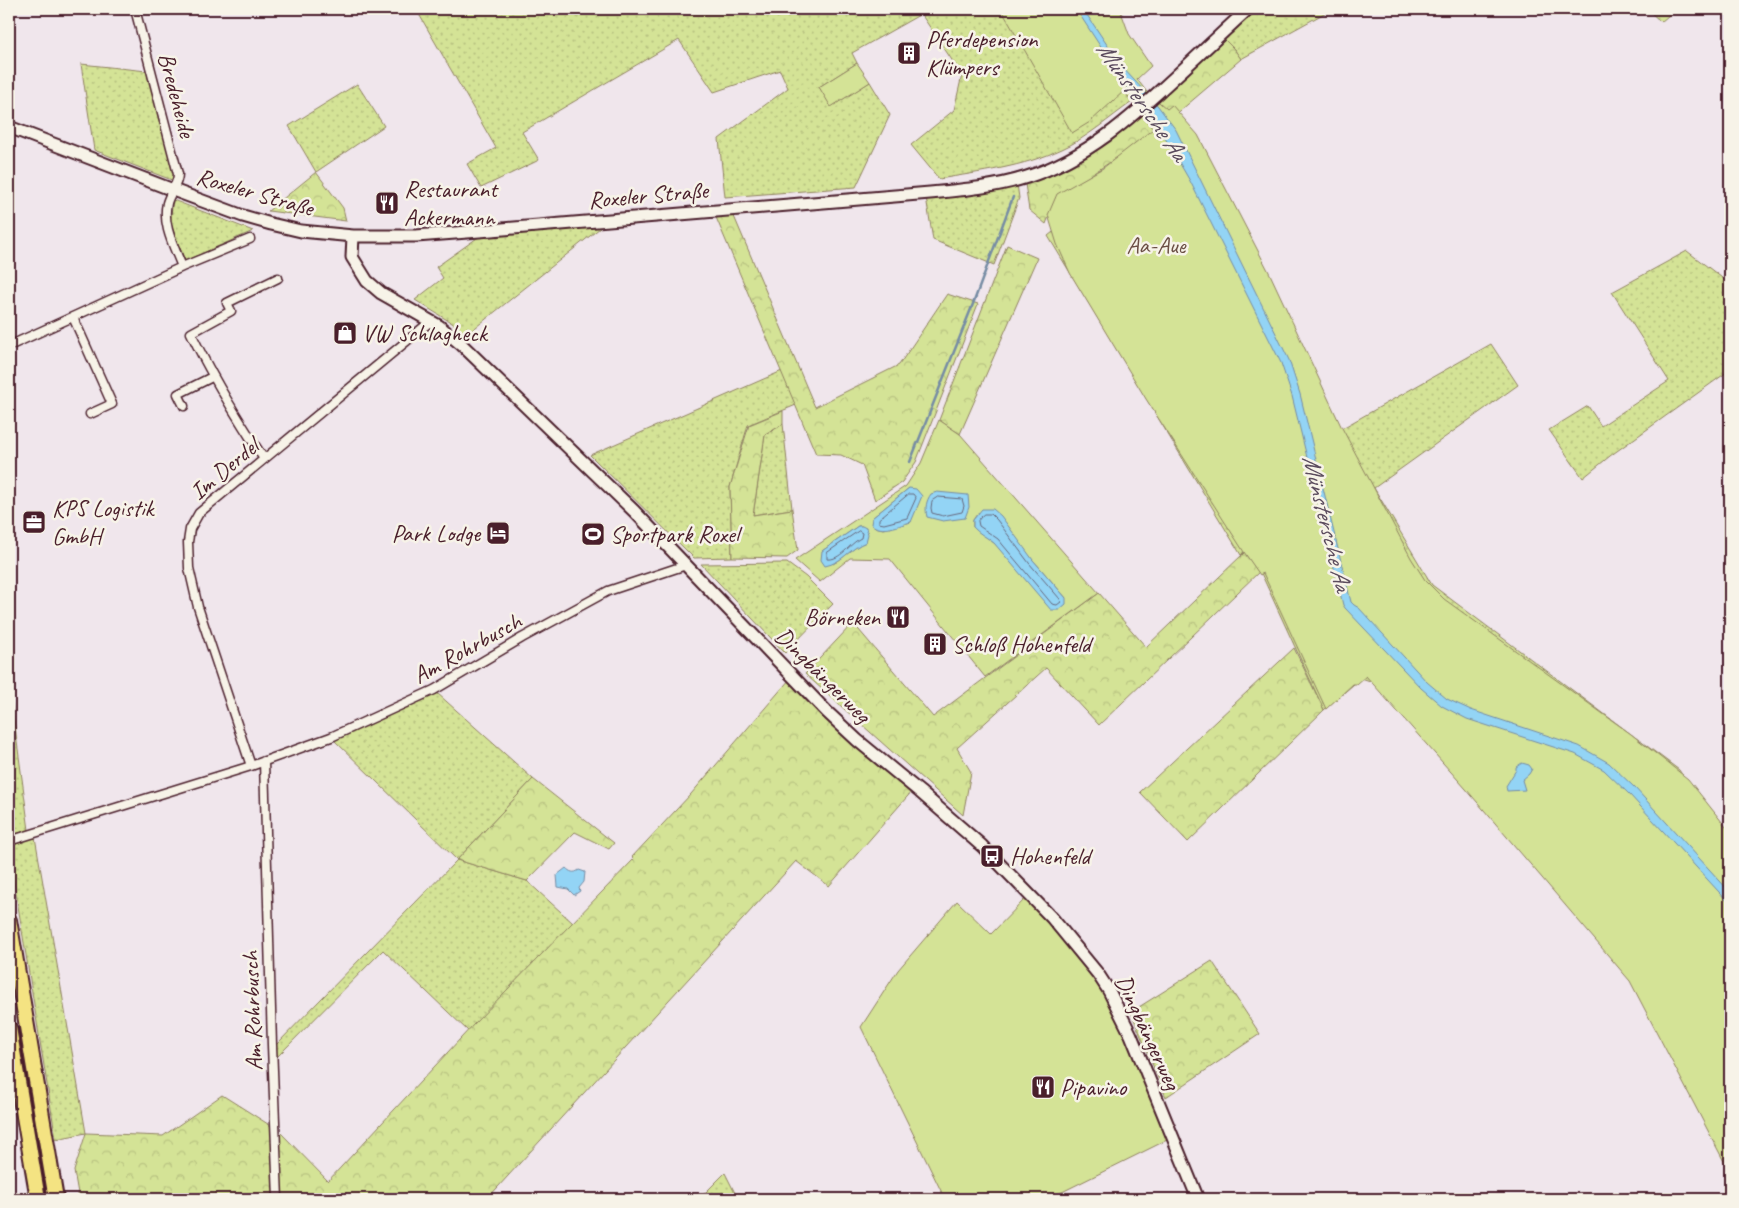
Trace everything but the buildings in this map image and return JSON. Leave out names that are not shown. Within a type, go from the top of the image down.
[{"type":"highway","points":[[9,920],[56,1199]]},
{"type":"highway","points":[[9,1028],[38,1199]]},
{"type":"main road","name":"Roxeler Straße","points":[[9,127],[242,216],[301,230],[353,236],[455,233],[974,188],[1029,177],[1065,162],[1091,148],[1136,114],[1248,9]]},
{"type":"main road","name":"Dingbängerweg","points":[[353,236],[352,257],[367,281],[381,293],[445,330],[462,345],[686,565],[827,712],[857,740],[952,818],[1052,918],[1098,974],[1109,991],[1131,1034],[1198,1199]]},
{"type":"street","name":"Bredeheide","points":[[135,9],[178,174],[178,180],[167,202],[166,219],[168,231],[182,267]]},
{"type":"street","points":[[9,346],[182,267],[250,239]]},
{"type":"street","points":[[264,459],[238,421],[212,377],[191,333],[231,311],[227,304],[278,278]]},
{"type":"street","points":[[73,317],[112,404],[90,414]]},
{"type":"street","name":"Im Derdel","points":[[251,766],[198,607],[189,568],[188,542],[190,529],[199,513],[431,321]]},
{"type":"street","points":[[184,406],[178,394],[212,377]]},
{"type":"street","name":"Am Rohrbusch","points":[[9,841],[251,766],[331,737],[434,690],[522,638],[608,591],[686,565]]},
{"type":"street","name":"Am Rohrbusch","points":[[264,761],[278,1199]]},
{"type":"green space","points":[[416,9],[1069,9],[1132,102],[1080,139],[1047,155],[1001,168],[939,179],[911,145],[954,110],[962,75],[921,14],[852,53],[857,63],[819,87],[832,106],[870,82],[890,115],[856,187],[725,197],[719,139],[788,88],[780,70],[714,92],[679,40],[522,132],[539,160],[481,188],[467,164],[496,148]]},
{"type":"green space","name":"Aa-Aue","points":[[1001,9],[1120,9],[1129,34],[1151,66],[1137,79],[1146,91],[1167,109],[1172,105],[1198,135],[1270,274],[1341,426],[1411,558],[1425,580],[1444,599],[1631,734],[1688,779],[1730,832],[1730,1173],[1630,981],[1466,789],[1366,676],[1357,684],[1353,684],[1326,709],[1263,573],[1260,575],[1244,552],[1146,399],[1070,273],[1057,244],[1048,215],[1057,194],[1103,168],[1153,129],[1124,91],[1090,122],[1072,133]]},
{"type":"green space","points":[[1257,9],[1332,9],[1241,59],[1224,39]]},
{"type":"green space","points":[[1647,9],[1654,9],[1659,13],[1664,9],[1676,9],[1661,22]]},
{"type":"green space","points":[[1224,39],[1241,59],[1154,133],[1056,198],[1046,224],[1029,210],[1025,184],[1067,166],[1127,128]]},
{"type":"green space","points":[[857,63],[870,82],[831,107],[819,87]]},
{"type":"green space","points":[[81,64],[147,71],[177,182],[94,150]]},
{"type":"green space","points":[[357,84],[384,126],[316,172],[289,126]]},
{"type":"green space","points":[[316,172],[343,208],[346,221],[268,211]]},
{"type":"green space","points":[[1017,184],[1019,198],[994,265],[933,240],[926,197]]},
{"type":"green space","points":[[173,200],[253,231],[185,261],[170,222]]},
{"type":"green space","points":[[733,214],[815,407],[899,365],[947,294],[978,304],[916,462],[902,482],[875,500],[862,465],[841,455],[816,454],[715,215]]},
{"type":"green space","points":[[605,224],[466,335],[452,323],[415,300],[443,278],[436,267],[480,236]]},
{"type":"green space","points":[[1053,232],[1247,549],[1241,555],[1048,236]]},
{"type":"green space","points":[[1007,245],[1037,258],[960,434],[939,420]]},
{"type":"green space","points":[[1687,251],[1730,284],[1730,370],[1610,456],[1583,478],[1549,430],[1588,406],[1601,426],[1669,381],[1612,292]]},
{"type":"green space","points":[[1491,344],[1518,385],[1374,488],[1432,585],[1679,770],[1687,782],[1361,678],[1324,710],[1260,571],[1326,433],[1346,426]]},
{"type":"green space","points":[[782,371],[796,405],[748,425],[730,487],[732,557],[694,558],[590,455]]},
{"type":"green space","points":[[783,411],[783,424],[765,435],[753,515],[792,509],[798,550],[787,558],[732,557],[730,487],[749,425]]},
{"type":"green space","points":[[939,420],[960,434],[1099,593],[985,677],[890,559],[850,558],[820,582],[795,560],[906,486],[921,463]],"holes":[[[909,488],[911,522],[883,529],[875,527],[872,518]],[[977,514],[1033,560],[1066,598],[973,527],[973,520]],[[858,526],[862,526],[866,542],[837,562],[833,564],[822,551]]]},
{"type":"green space","points":[[783,424],[792,509],[753,515],[765,435]]},
{"type":"green space","points":[[1267,531],[1260,571],[1099,725],[1046,668],[957,748],[971,772],[963,815],[805,674],[853,623],[933,717],[1099,593],[1146,647]]},
{"type":"green space","points":[[787,563],[806,577],[833,604],[785,653],[701,564]]},
{"type":"green space","points":[[1294,648],[1324,710],[1188,842],[1140,792]]},
{"type":"green space","points":[[790,679],[914,789],[829,886],[796,861],[487,1199],[79,1199],[74,1171],[86,1133],[163,1136],[222,1095],[279,1131],[328,1181],[474,1024],[634,859],[632,857],[691,794]]},
{"type":"green space","points":[[9,683],[29,830],[9,836]]},
{"type":"green space","points":[[437,693],[533,779],[457,860],[334,740]]},
{"type":"green space","points":[[533,779],[614,843],[609,849],[575,832],[527,881],[457,860]]},
{"type":"green space","points":[[35,837],[86,1133],[56,1139],[9,851],[9,846]]},
{"type":"green space","points":[[457,860],[527,881],[573,923],[468,1031],[383,950],[276,1058],[276,1045]]},
{"type":"green space","points":[[1026,898],[1094,974],[1117,1017],[1169,1139],[1048,1199],[945,1199],[861,1027],[898,970],[957,901],[991,934]]},
{"type":"green space","points":[[1212,961],[1260,1034],[1166,1097],[1131,1012]]},
{"type":"green space","points":[[725,1173],[738,1199],[699,1199]]},
{"type":"water","name":"Münstersche Aa","points":[[1076,9],[1083,9],[1122,67],[1158,106],[1176,130],[1289,360],[1300,394],[1351,602],[1359,608],[1427,682],[1447,699],[1471,710],[1579,746],[1609,763],[1635,788],[1730,892],[1730,904],[1629,794],[1604,770],[1575,754],[1467,719],[1442,706],[1421,688],[1345,608],[1292,396],[1281,363],[1190,181],[1165,138],[1136,101]]},
{"type":"water","points":[[909,488],[916,489],[922,496],[911,522],[885,529],[871,524],[872,518]]},
{"type":"water","points":[[937,492],[968,495],[969,507],[965,518],[943,521],[927,517],[928,499],[931,494]]},
{"type":"water","points":[[982,509],[993,509],[1001,516],[1033,560],[1066,598],[1066,604],[1059,610],[1051,610],[994,543],[973,527],[973,520]]},
{"type":"water","points":[[858,526],[866,528],[868,534],[866,542],[836,562],[825,566],[821,560],[822,551]]},
{"type":"water","points":[[1522,763],[1529,765],[1532,769],[1522,780],[1525,790],[1507,791],[1506,786],[1516,767]]},
{"type":"water","points":[[566,868],[572,872],[579,870],[585,872],[584,882],[579,888],[580,891],[574,895],[568,889],[558,887],[557,875]]},
{"type":"waterway","points":[[910,462],[1013,197]]},
{"type":"place","name":"Pferdepension Klümpers","points":[[909,53]]},
{"type":"place","name":"Restaurant Ackermann","points":[[387,203]]},
{"type":"place","name":"VW Schlagheck","points":[[345,333]]},
{"type":"place","name":"KPS Logistik GmbH","points":[[34,522]]},
{"type":"place","name":"Park Lodge","points":[[498,533]]},
{"type":"place","name":"Sportpark Roxel","points":[[593,534]]},
{"type":"place","name":"Börneken","points":[[898,617]]},
{"type":"place","name":"Schloß Hohenfeld","points":[[935,644]]},
{"type":"place","name":"Hohenfeld","points":[[992,856]]},
{"type":"place","name":"Pipavino","points":[[1043,1087]]}]
